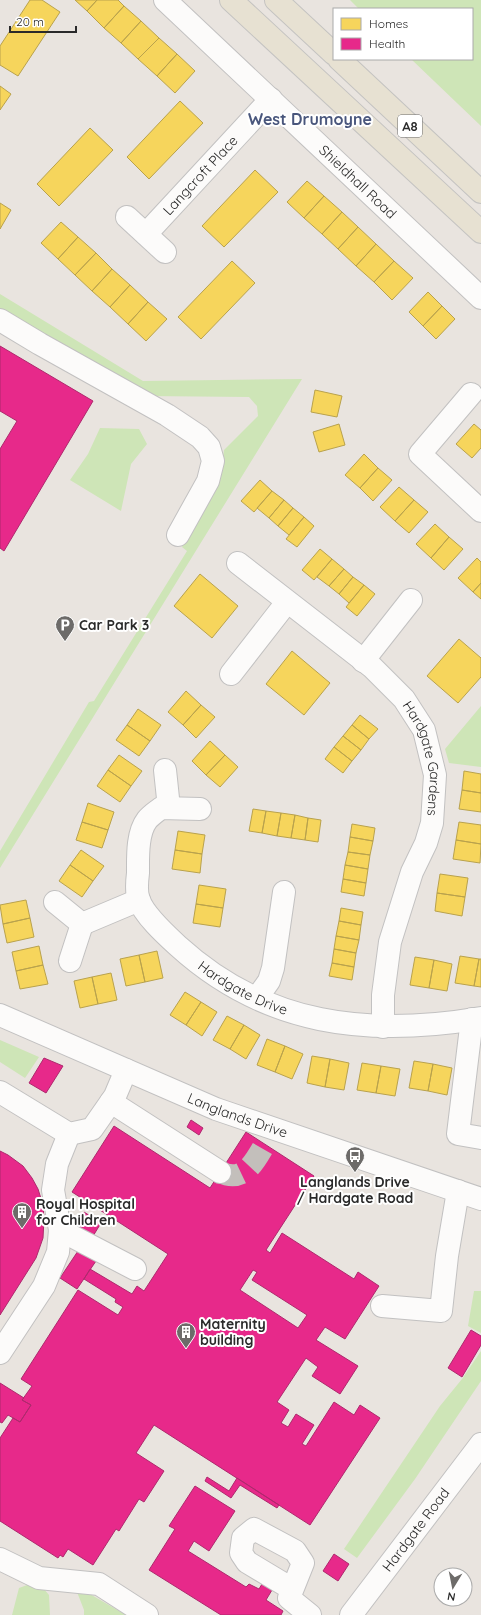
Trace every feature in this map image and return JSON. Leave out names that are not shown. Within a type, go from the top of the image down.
[{"type":"main road","name":"A8","points":[[231,0],[481,232]]},
{"type":"main road","points":[[276,0],[333,53]]},
{"type":"main road","name":"A8","points":[[340,60],[481,192]]},
{"type":"street","name":"Shieldhall Road","points":[[165,0],[481,298]]},
{"type":"street","name":"Langcroft Place","points":[[146,234],[271,99]]},
{"type":"street","points":[[127,217],[165,252]]},
{"type":"street","points":[[0,320],[167,415],[200,438],[209,447],[212,461],[208,481],[178,535]]},
{"type":"street","points":[[471,394],[420,454],[481,511]]},
{"type":"street","name":"Hardgate Gardens","points":[[238,562],[363,661],[404,698],[424,730],[435,775],[432,823],[426,843],[410,879],[390,942],[383,995],[383,1027]]},
{"type":"street","points":[[363,661],[411,600]]},
{"type":"street","points":[[231,674],[287,602]]},
{"type":"street","points":[[165,770],[169,808]]},
{"type":"street","points":[[70,961],[82,924],[139,900],[137,881],[141,833],[147,821],[161,808],[200,809]]},
{"type":"street","points":[[257,998],[269,981],[273,968],[284,892]]},
{"type":"street","name":"Hardgate Drive","points":[[139,900],[164,933],[190,957],[220,980],[257,998],[301,1015],[332,1022],[383,1027],[434,1024],[476,1018]]},
{"type":"street","points":[[55,902],[82,924]]},
{"type":"street","name":"Langlands Drive","points":[[0,1014],[216,1109],[270,1136],[481,1199]]},
{"type":"street","points":[[476,1018],[458,1134],[481,1138]]},
{"type":"street","points":[[0,1092],[69,1134],[92,1129],[111,1102],[126,1070]]},
{"type":"street","points":[[111,1102],[220,1172]]},
{"type":"street","points":[[0,1353],[44,1286],[58,1252],[60,1230],[53,1190],[57,1164],[69,1134]]},
{"type":"street","points":[[382,1306],[441,1311],[447,1256],[458,1191]]},
{"type":"street","points":[[60,1230],[135,1269]]},
{"type":"street","name":"Hardgate Road","points":[[351,1615],[481,1444]]},
{"type":"street","points":[[0,1559],[39,1578],[99,1584],[147,1615]]},
{"type":"street","points":[[292,1589],[289,1598],[310,1615]]},
{"type":"green space","points":[[350,0],[481,0],[481,126],[412,60],[473,60],[473,8],[358,8]]},
{"type":"green space","points":[[0,294],[143,381],[302,379],[0,868],[0,851],[89,702],[94,701],[187,551],[182,547],[220,480],[224,450],[258,416],[257,406],[249,397],[144,396],[0,311]]},
{"type":"green space","points":[[100,428],[139,429],[147,444],[131,464],[121,511],[70,480],[88,454]]},
{"type":"green space","points":[[481,706],[481,767],[449,763],[445,749]]},
{"type":"green space","points":[[0,1040],[39,1057],[25,1078],[0,1062]]},
{"type":"green space","points":[[474,1291],[481,1291],[481,1333],[468,1326]]},
{"type":"green space","points":[[481,1351],[481,1381],[415,1479],[357,1558],[344,1549],[440,1406],[462,1379]]},
{"type":"green space","points":[[30,1584],[43,1588],[49,1595],[50,1615],[12,1615],[19,1588]]},
{"type":"green space","points":[[83,1590],[126,1615],[84,1615],[84,1610],[77,1592]]},
{"type":"building: Homes","points":[[30,0],[42,0],[60,12],[18,76],[0,65],[0,46]]},
{"type":"building: Homes","points":[[75,0],[97,0],[87,11]]},
{"type":"building: Homes","points":[[97,0],[118,0],[124,6],[104,28],[87,11]]},
{"type":"building: Homes","points":[[124,6],[141,21],[121,43],[104,28]]},
{"type":"building: Homes","points":[[141,21],[159,38],[138,59],[121,43]]},
{"type":"building: Homes","points":[[159,38],[177,54],[157,76],[138,59]]},
{"type":"building: Homes","points":[[177,54],[195,71],[175,93],[157,76]]},
{"type":"building: Homes","points":[[0,86],[11,94],[0,110]]},
{"type":"building: Homes","points":[[180,101],[203,123],[149,179],[127,157]]},
{"type":"building: Homes","points":[[90,128],[113,150],[59,206],[37,184]]},
{"type":"building: Homes","points":[[255,170],[278,192],[224,247],[202,226]]},
{"type":"building: Homes","points":[[307,181],[324,196],[304,218],[287,202]]},
{"type":"building: Homes","points":[[324,196],[342,212],[322,234],[304,218]]},
{"type":"building: Homes","points":[[0,203],[11,210],[0,229]]},
{"type":"building: Homes","points":[[342,212],[358,227],[338,249],[322,234]]},
{"type":"building: Homes","points":[[61,222],[78,237],[58,259],[41,243]]},
{"type":"building: Homes","points":[[358,227],[376,244],[356,266],[338,249]]},
{"type":"building: Homes","points":[[78,237],[96,253],[75,275],[58,259]]},
{"type":"building: Homes","points":[[376,244],[394,261],[374,282],[356,266]]},
{"type":"building: Homes","points":[[96,253],[112,269],[92,291],[75,275]]},
{"type":"building: Homes","points":[[232,261],[255,283],[201,339],[178,317]]},
{"type":"building: Homes","points":[[394,261],[413,278],[392,300],[374,282]]},
{"type":"building: Homes","points":[[112,269],[130,285],[110,307],[92,291]]},
{"type":"building: Homes","points":[[130,285],[148,302],[128,324],[110,307]]},
{"type":"building: Homes","points":[[428,292],[442,306],[423,326],[409,312]]},
{"type":"building: Homes","points":[[148,302],[167,319],[146,341],[128,324]]},
{"type":"building: Homes","points":[[442,306],[455,319],[436,339],[423,326]]},
{"type":"building: Homes","points":[[315,390],[342,396],[337,417],[311,412]]},
{"type":"building: Homes","points":[[339,424],[345,445],[319,452],[313,432]]},
{"type":"building: Homes","points":[[474,424],[481,430],[481,448],[472,458],[456,444]]},
{"type":"building: Homes","points":[[364,454],[378,468],[360,488],[345,475]]},
{"type":"building: Homes","points":[[378,468],[392,480],[373,501],[360,488]]},
{"type":"building: Homes","points":[[260,480],[272,491],[254,512],[241,501]]},
{"type":"building: Homes","points":[[399,487],[414,500],[395,521],[380,507]]},
{"type":"building: Homes","points":[[272,491],[284,500],[269,518],[257,508]]},
{"type":"building: Homes","points":[[284,500],[293,508],[278,526],[269,518]]},
{"type":"building: Homes","points":[[414,500],[428,512],[409,533],[395,521]]},
{"type":"building: Homes","points":[[293,508],[304,517],[289,535],[278,526]]},
{"type":"building: Homes","points":[[304,517],[314,526],[297,547],[286,539]]},
{"type":"building: Homes","points":[[435,524],[449,537],[431,558],[416,544]]},
{"type":"building: Homes","points":[[449,537],[463,549],[444,570],[431,558]]},
{"type":"building: Homes","points":[[320,549],[332,559],[314,580],[302,570]]},
{"type":"building: Homes","points":[[477,558],[481,562],[481,583],[473,592],[458,578]]},
{"type":"building: Homes","points":[[332,559],[344,569],[329,586],[317,577]]},
{"type":"building: Homes","points":[[344,569],[353,577],[339,594],[329,586]]},
{"type":"building: Homes","points":[[200,574],[238,606],[212,638],[174,606]]},
{"type":"building: Homes","points":[[353,577],[364,585],[349,603],[339,594]]},
{"type":"building: Homes","points":[[481,583],[481,599],[473,592]]},
{"type":"building: Homes","points":[[364,585],[375,594],[357,616],[346,607]]},
{"type":"building: Homes","points":[[459,639],[481,658],[481,677],[458,703],[427,676]]},
{"type":"building: Homes","points":[[292,651],[330,683],[304,715],[266,684]]},
{"type":"building: Homes","points":[[186,691],[201,705],[183,725],[168,712]]},
{"type":"building: Homes","points":[[201,705],[215,717],[196,738],[183,725]]},
{"type":"building: Homes","points":[[138,709],[161,725],[150,741],[127,725]]},
{"type":"building: Homes","points":[[360,715],[378,729],[369,739],[352,725]]},
{"type":"building: Homes","points":[[127,725],[150,741],[139,756],[116,740]]},
{"type":"building: Homes","points":[[352,725],[369,739],[361,750],[343,736]]},
{"type":"building: Homes","points":[[343,736],[361,750],[352,761],[334,747]]},
{"type":"building: Homes","points":[[210,741],[225,755],[206,775],[192,761]]},
{"type":"building: Homes","points":[[334,747],[352,761],[343,773],[325,759]]},
{"type":"building: Homes","points":[[119,755],[142,771],[131,786],[108,770]]},
{"type":"building: Homes","points":[[225,755],[238,767],[220,787],[206,775]]},
{"type":"building: Homes","points":[[108,770],[131,786],[120,802],[97,786]]},
{"type":"building: Homes","points":[[464,771],[481,774],[481,793],[462,790]]},
{"type":"building: Homes","points":[[462,790],[481,793],[481,812],[459,809]]},
{"type":"building: Homes","points":[[88,803],[114,812],[108,830],[82,822]]},
{"type":"building: Homes","points":[[253,809],[266,811],[262,833],[249,831]]},
{"type":"building: Homes","points":[[266,811],[281,813],[277,836],[262,833]]},
{"type":"building: Homes","points":[[281,813],[295,815],[291,838],[277,836]]},
{"type":"building: Homes","points":[[295,815],[308,818],[305,840],[291,838]]},
{"type":"building: Homes","points":[[308,818],[321,820],[318,842],[305,840]]},
{"type":"building: Homes","points":[[82,822],[108,830],[102,848],[76,840]]},
{"type":"building: Homes","points":[[459,822],[481,825],[481,844],[456,840]]},
{"type":"building: Homes","points":[[352,824],[375,828],[373,841],[350,837]]},
{"type":"building: Homes","points":[[178,831],[205,835],[202,854],[175,850]]},
{"type":"building: Homes","points":[[350,837],[373,841],[370,855],[348,852]]},
{"type":"building: Homes","points":[[456,840],[481,844],[480,863],[453,859]]},
{"type":"building: Homes","points":[[81,850],[104,866],[93,881],[70,865]]},
{"type":"building: Homes","points":[[175,850],[202,854],[200,873],[172,869]]},
{"type":"building: Homes","points":[[348,852],[370,855],[368,869],[345,865]]},
{"type":"building: Homes","points":[[70,865],[93,881],[82,897],[59,881]]},
{"type":"building: Homes","points":[[345,865],[368,869],[366,883],[343,879]]},
{"type":"building: Homes","points":[[440,874],[468,878],[465,897],[437,893]]},
{"type":"building: Homes","points":[[343,879],[366,883],[364,896],[341,892]]},
{"type":"building: Homes","points":[[199,885],[226,889],[223,908],[196,904]]},
{"type":"building: Homes","points":[[437,893],[465,897],[462,916],[435,911]]},
{"type":"building: Homes","points":[[26,900],[30,918],[3,924],[0,905]]},
{"type":"building: Homes","points":[[196,904],[223,908],[220,927],[193,923]]},
{"type":"building: Homes","points":[[341,908],[363,912],[361,925],[339,921]]},
{"type":"building: Homes","points":[[30,918],[34,937],[7,943],[3,924]]},
{"type":"building: Homes","points":[[339,921],[361,925],[359,940],[336,936]]},
{"type":"building: Homes","points":[[336,936],[359,940],[356,953],[334,949]]},
{"type":"building: Homes","points":[[39,946],[43,965],[16,971],[12,952]]},
{"type":"building: Homes","points":[[334,949],[356,953],[354,967],[332,963]]},
{"type":"building: Homes","points":[[157,951],[163,978],[145,982],[139,955]]},
{"type":"building: Homes","points":[[139,955],[145,982],[126,986],[120,959]]},
{"type":"building: Homes","points":[[460,956],[479,959],[474,986],[455,983]]},
{"type":"building: Homes","points":[[415,957],[434,960],[429,988],[410,985]]},
{"type":"building: Homes","points":[[479,959],[481,959],[481,987],[474,986]]},
{"type":"building: Homes","points":[[434,960],[452,964],[447,991],[429,988]]},
{"type":"building: Homes","points":[[332,963],[354,967],[352,980],[329,976]]},
{"type":"building: Homes","points":[[43,965],[48,984],[20,989],[16,971]]},
{"type":"building: Homes","points":[[111,973],[117,1000],[98,1004],[92,977]]},
{"type":"building: Homes","points":[[92,977],[98,1004],[80,1008],[74,981]]},
{"type":"building: Homes","points":[[185,992],[201,1002],[186,1025],[170,1015]]},
{"type":"building: Homes","points":[[201,1002],[217,1012],[202,1036],[186,1025]]},
{"type":"building: Homes","points":[[227,1016],[244,1025],[230,1049],[213,1040]]},
{"type":"building: Homes","points":[[244,1025],[260,1035],[246,1059],[230,1049]]},
{"type":"building: Homes","points":[[267,1039],[285,1046],[275,1072],[257,1065]]},
{"type":"building: Homes","points":[[285,1046],[303,1054],[292,1079],[275,1072]]},
{"type":"building: Homes","points":[[312,1056],[330,1059],[325,1087],[307,1083]]},
{"type":"building: Homes","points":[[330,1059],[349,1063],[344,1090],[325,1087]]},
{"type":"building: Homes","points":[[414,1061],[433,1064],[428,1091],[409,1088]]},
{"type":"building: Homes","points":[[362,1063],[381,1066],[376,1093],[357,1090]]},
{"type":"building: Homes","points":[[433,1064],[452,1068],[447,1095],[428,1091]]},
{"type":"building: Homes","points":[[381,1066],[400,1069],[395,1096],[376,1093]]},
{"type":"building: Health","points":[[0,346],[93,401],[4,551],[0,548],[0,449],[17,421],[0,411]]},
{"type":"building: Health","points":[[44,1058],[63,1066],[46,1093],[29,1083]]},
{"type":"building: Health","points":[[191,1120],[203,1128],[199,1135],[187,1127]]},
{"type":"building: Health","name":"Maternity building","points":[[114,1126],[210,1188],[246,1132],[314,1176],[266,1250],[270,1253],[282,1233],[354,1279],[358,1272],[379,1286],[345,1339],[325,1327],[316,1340],[358,1366],[340,1394],[312,1376],[318,1367],[306,1358],[277,1402],[289,1410],[281,1423],[288,1427],[296,1414],[314,1425],[302,1444],[306,1446],[334,1402],[354,1415],[360,1405],[380,1418],[310,1525],[154,1425],[136,1453],[164,1471],[144,1502],[139,1499],[119,1531],[116,1529],[93,1565],[68,1549],[63,1557],[60,1555],[58,1558],[0,1521],[0,1438],[13,1418],[20,1422],[31,1405],[22,1400],[32,1386],[21,1379],[78,1290],[118,1315],[123,1307],[115,1302],[116,1299],[84,1279],[90,1269],[132,1294],[137,1286],[144,1291],[168,1254],[72,1192]],"holes":[[[253,1270],[257,1272],[252,1280],[307,1315],[298,1328],[240,1290]]]},
{"type":"building: Health","name":"Royal Hospital for Children","points":[[0,1151],[23,1166],[32,1178],[38,1189],[43,1205],[44,1219],[43,1238],[36,1258],[0,1315]]},
{"type":"building: Health","points":[[84,1212],[101,1223],[90,1241],[73,1230]]},
{"type":"building: Health","points":[[80,1248],[96,1261],[77,1289],[60,1278]]},
{"type":"building: Health","points":[[471,1330],[481,1336],[481,1345],[462,1377],[448,1368]]},
{"type":"building: Health","points":[[0,1383],[24,1398],[22,1400],[31,1405],[20,1422],[8,1415],[2,1423],[0,1422]]},
{"type":"building: Health","points":[[207,1477],[229,1491],[237,1478],[279,1505],[277,1508],[240,1485],[231,1498],[205,1481]]},
{"type":"building: Health","points":[[195,1486],[235,1511],[209,1551],[194,1541],[188,1551],[246,1587],[249,1584],[259,1589],[262,1584],[272,1590],[266,1600],[283,1611],[281,1615],[221,1615],[149,1570],[175,1529],[169,1526]]},
{"type":"building: Health","points":[[334,1554],[349,1564],[338,1581],[323,1571]]},
{"type":"tunnel","points":[[220,1172],[228,1175],[242,1173],[253,1163],[265,1144]]},
{"type":"place","name":"Car Park 3","points":[[65,642]]},
{"type":"place","name":"Langlands Drive / Hardgate Road","points":[[355,1173]]},
{"type":"place","name":"Royal Hospital for Children","points":[[22,1229]]},
{"type":"place","name":"Maternity building","points":[[186,1349]]},
{"type":"district","name":"West Drumoyne","points":[[310,119]]}]
